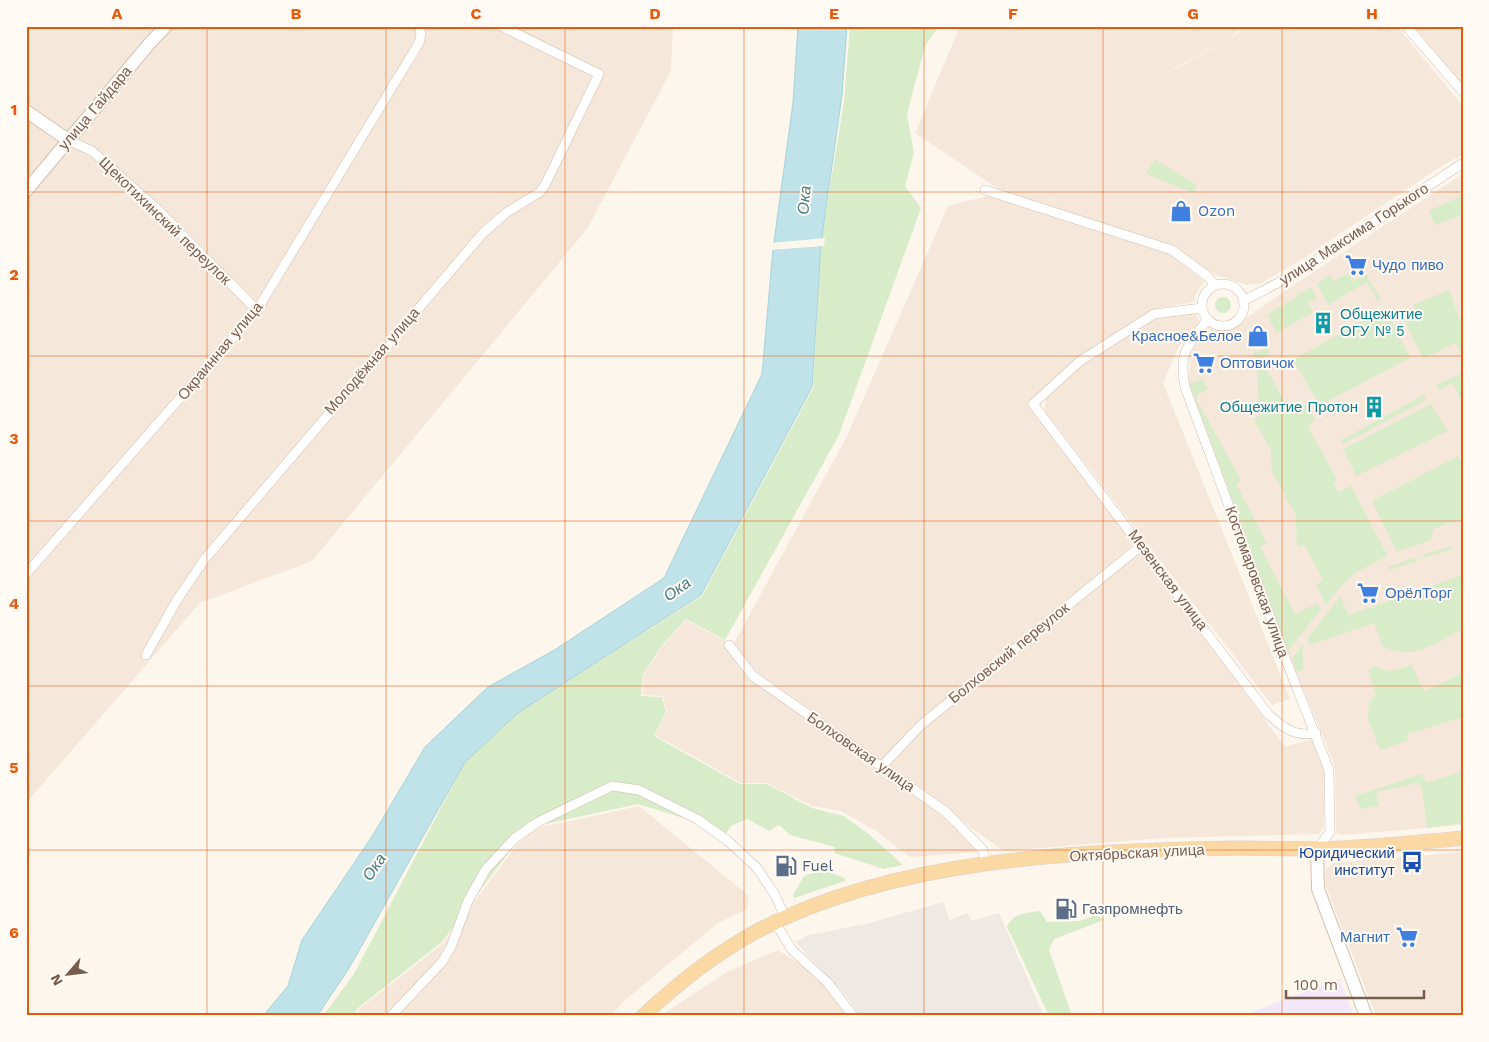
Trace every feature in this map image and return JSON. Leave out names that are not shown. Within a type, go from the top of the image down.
[{"type":"main road","name":"Октябрьская улица","points":[[643,1016],[705,964],[750,935],[817,905],[911,877],[987,864],[1158,851],[1318,849],[1463,838]]},
{"type":"street","name":"улица Гайдара","points":[[26,190],[166,26]]},
{"type":"street","name":"Окраинная улица","points":[[26,574],[257,310],[419,44],[421,34],[419,26]]},
{"type":"street","name":"Молодёжная улица","points":[[146,654],[177,600],[204,560],[323,418],[482,232],[506,213],[540,192],[545,185],[599,74],[501,26]]},
{"type":"street","points":[[1406,26],[1463,92]]},
{"type":"street","points":[[26,112],[68,140]]},
{"type":"street","name":"Щекотихинский переулок","points":[[68,140],[92,151],[154,206],[257,310]]},
{"type":"street","name":"улица Максима Горького","points":[[1243,301],[1297,273],[1463,163]]},
{"type":"street","points":[[985,190],[1172,250],[1215,285]]},
{"type":"street","points":[[1227,284],[1233,287],[1238,290],[1243,301],[1240,315],[1230,324],[1217,325],[1208,319],[1202,308],[1205,294],[1215,285],[1227,284]]},
{"type":"street","name":"Мезенская улица","points":[[1202,308],[1154,314],[1080,361],[1033,404],[1142,545],[1268,714],[1292,732],[1305,735],[1316,733]]},
{"type":"street","name":"Костомаровская улица","points":[[1208,319],[1184,351],[1182,374],[1185,387],[1286,660],[1329,770],[1330,832],[1318,849]]},
{"type":"street","name":"Болховский переулок","points":[[882,766],[921,725],[1142,545]]},
{"type":"street","name":"Болховская улица","points":[[729,645],[753,676],[946,812],[982,849],[987,864]]},
{"type":"street","points":[[391,1016],[442,962],[451,947],[468,901],[486,869],[515,838],[538,822],[612,786],[630,788],[697,819],[728,841],[757,868],[775,895],[780,920],[792,950],[828,983],[853,1016]]},
{"type":"street","points":[[1318,849],[1318,889],[1366,1016]]},
{"type":"shaded area","points":[[26,26],[673,26],[671,71],[587,229],[312,561],[200,603],[26,803]]},
{"type":"shaded area","points":[[960,26],[1243,26],[1231,38],[1175,68],[1157,53],[1175,69],[1232,38],[1245,26],[1397,26],[1463,106],[1463,154],[1440,167],[1296,263],[1261,283],[1247,285],[1213,274],[1174,247],[1001,191],[915,133]]},
{"type":"shaded area","points":[[1413,26],[1463,26],[1463,86]]},
{"type":"shaded area","points":[[1461,175],[1463,825],[1342,835],[1336,833],[1335,770],[1333,761],[1291,659],[1188,385],[1191,352],[1208,328],[1220,332],[1234,327],[1289,288]]},
{"type":"shaded area","points":[[991,195],[1169,254],[1204,281],[1196,294],[1194,302],[1155,309],[1077,358],[1027,404],[1134,544],[919,725],[882,765],[764,684],[734,643],[847,436],[948,206]]},
{"type":"shaded area","points":[[1195,313],[1200,322],[1179,346],[1163,383],[1290,699],[1272,705],[1045,411],[1046,396],[1083,365],[1155,318]]},
{"type":"shaded area","points":[[1141,552],[1285,747],[1312,739],[1324,770],[1324,827],[1319,834],[1160,838],[1004,851],[884,766],[922,725]]},
{"type":"shaded area","points":[[686,620],[736,647],[763,686],[956,825],[980,852],[910,857],[876,831],[841,811],[812,806],[767,783],[741,783],[655,735],[667,712],[663,696],[642,695],[644,675],[661,648]]},
{"type":"shaded area","points":[[639,806],[749,896],[747,909],[718,923],[624,1001],[611,1016],[356,1016],[359,1009],[443,943],[528,830]]},
{"type":"shaded area","points":[[1463,852],[1463,1016],[1376,1016],[1325,884],[1326,869],[1334,863]]},
{"type":"shaded area","points":[[943,902],[950,920],[967,913],[972,921],[999,913],[1044,1016],[859,1016],[847,997],[795,942],[809,935],[866,924]]},
{"type":"shaded area","points":[[778,950],[815,974],[847,1016],[660,1016],[727,972]]},
{"type":"shaded area","points":[[1339,979],[1354,1016],[1241,1016]]},
{"type":"green space","points":[[850,26],[939,26],[925,46],[907,114],[914,153],[905,186],[921,208],[839,435],[725,640],[686,619],[660,648],[643,675],[641,696],[662,697],[666,712],[654,736],[740,784],[767,784],[812,808],[844,816],[870,835],[903,865],[884,869],[834,853],[835,847],[790,835],[779,825],[769,831],[747,819],[731,826],[725,835],[715,828],[638,804],[527,828],[442,942],[358,1008],[354,1016],[323,1016],[354,974],[465,762],[519,712],[702,596],[813,388],[821,243],[844,101]]},
{"type":"green space","points":[[1155,159],[1197,185],[1194,193],[1146,174]]},
{"type":"green space","points":[[1463,195],[1463,215],[1435,225],[1429,211]]},
{"type":"green space","points":[[1349,273],[1354,281],[1366,274],[1381,300],[1378,302],[1367,282],[1328,305],[1317,284],[1330,275],[1334,281]]},
{"type":"green space","points":[[1311,287],[1317,298],[1308,303],[1313,312],[1277,333],[1267,315]]},
{"type":"green space","points":[[1449,290],[1463,328],[1463,358],[1456,343],[1423,359],[1404,319],[1417,313],[1413,305]]},
{"type":"green space","points":[[1220,297],[1226,297],[1231,302],[1229,311],[1220,313],[1215,308],[1215,302]]},
{"type":"green space","points":[[1385,308],[1410,358],[1320,405],[1293,360]]},
{"type":"green space","points":[[1267,348],[1270,353],[1261,359],[1289,410],[1307,405],[1315,420],[1308,426],[1337,480],[1334,483],[1339,492],[1351,486],[1388,556],[1353,575],[1326,605],[1316,585],[1323,580],[1304,544],[1297,548],[1296,515],[1272,472],[1271,451],[1254,420],[1260,415],[1253,353]]},
{"type":"green space","points":[[1463,373],[1463,403],[1452,383],[1439,390],[1436,385]]},
{"type":"green space","points":[[1202,379],[1208,389],[1197,395],[1197,400],[1241,480],[1236,484],[1267,543],[1260,547],[1295,614],[1318,603],[1321,609],[1288,651],[1190,384]]},
{"type":"green space","points":[[1424,395],[1426,400],[1343,444],[1341,440]]},
{"type":"green space","points":[[1431,404],[1448,431],[1356,476],[1343,449]]},
{"type":"green space","points":[[1458,456],[1463,466],[1463,518],[1433,529],[1431,540],[1397,552],[1372,501]]},
{"type":"green space","points":[[1451,546],[1452,549],[1424,558],[1422,555]]},
{"type":"green space","points":[[1415,557],[1417,561],[1389,570],[1388,567]]},
{"type":"green space","points":[[1463,575],[1463,629],[1434,645],[1405,652],[1383,647],[1374,623],[1309,645],[1308,638],[1340,596],[1349,615]]},
{"type":"green space","points":[[1303,644],[1303,670],[1297,672],[1292,659]]},
{"type":"green space","points":[[1411,665],[1424,691],[1463,673],[1463,717],[1408,734],[1407,741],[1380,750],[1368,720],[1369,700],[1376,696],[1368,670],[1374,666],[1389,672]]},
{"type":"green space","points":[[1463,771],[1463,823],[1427,828],[1422,788],[1419,783],[1376,792],[1379,806],[1360,809],[1355,796],[1422,774],[1426,783]]},
{"type":"green space","points":[[822,870],[845,878],[845,881],[794,898],[793,895],[804,876]]},
{"type":"green space","points":[[1040,911],[1047,922],[1079,921],[1096,915],[1104,920],[1054,939],[1049,950],[1072,1016],[1049,1016],[1007,927],[1016,916]]},
{"type":"water","name":"Ока","points":[[798,26],[847,26],[842,95],[821,243],[812,387],[701,595],[519,712],[465,762],[348,970],[317,1016],[263,1016],[288,986],[302,940],[373,835],[425,747],[488,687],[556,649],[664,578],[762,374],[773,249],[793,103]]},
{"type":"pier","points":[[825,238],[824,246],[770,250],[771,243]]},
{"type":"place","name":"Ozon","points":[[1181,211]]},
{"type":"place","name":"Чудо пиво","points":[[1356,265]]},
{"type":"place","name":"Общежитие ОГУ № 5","points":[[1323,323]]},
{"type":"place","name":"Красное&Белое","points":[[1258,336]]},
{"type":"place","name":"Оптовичок","points":[[1204,363]]},
{"type":"place","name":"Общежитие Протон","points":[[1374,407]]},
{"type":"place","name":"ОрёлТорг","points":[[1368,593]]},
{"type":"place","name":"Юридический институт","points":[[1412,862]]},
{"type":"place","name":"Fuel","points":[[786,866]]},
{"type":"place","name":"Газпромнефть","points":[[1066,909]]},
{"type":"place","name":"Магнит","points":[[1407,937]]}]
